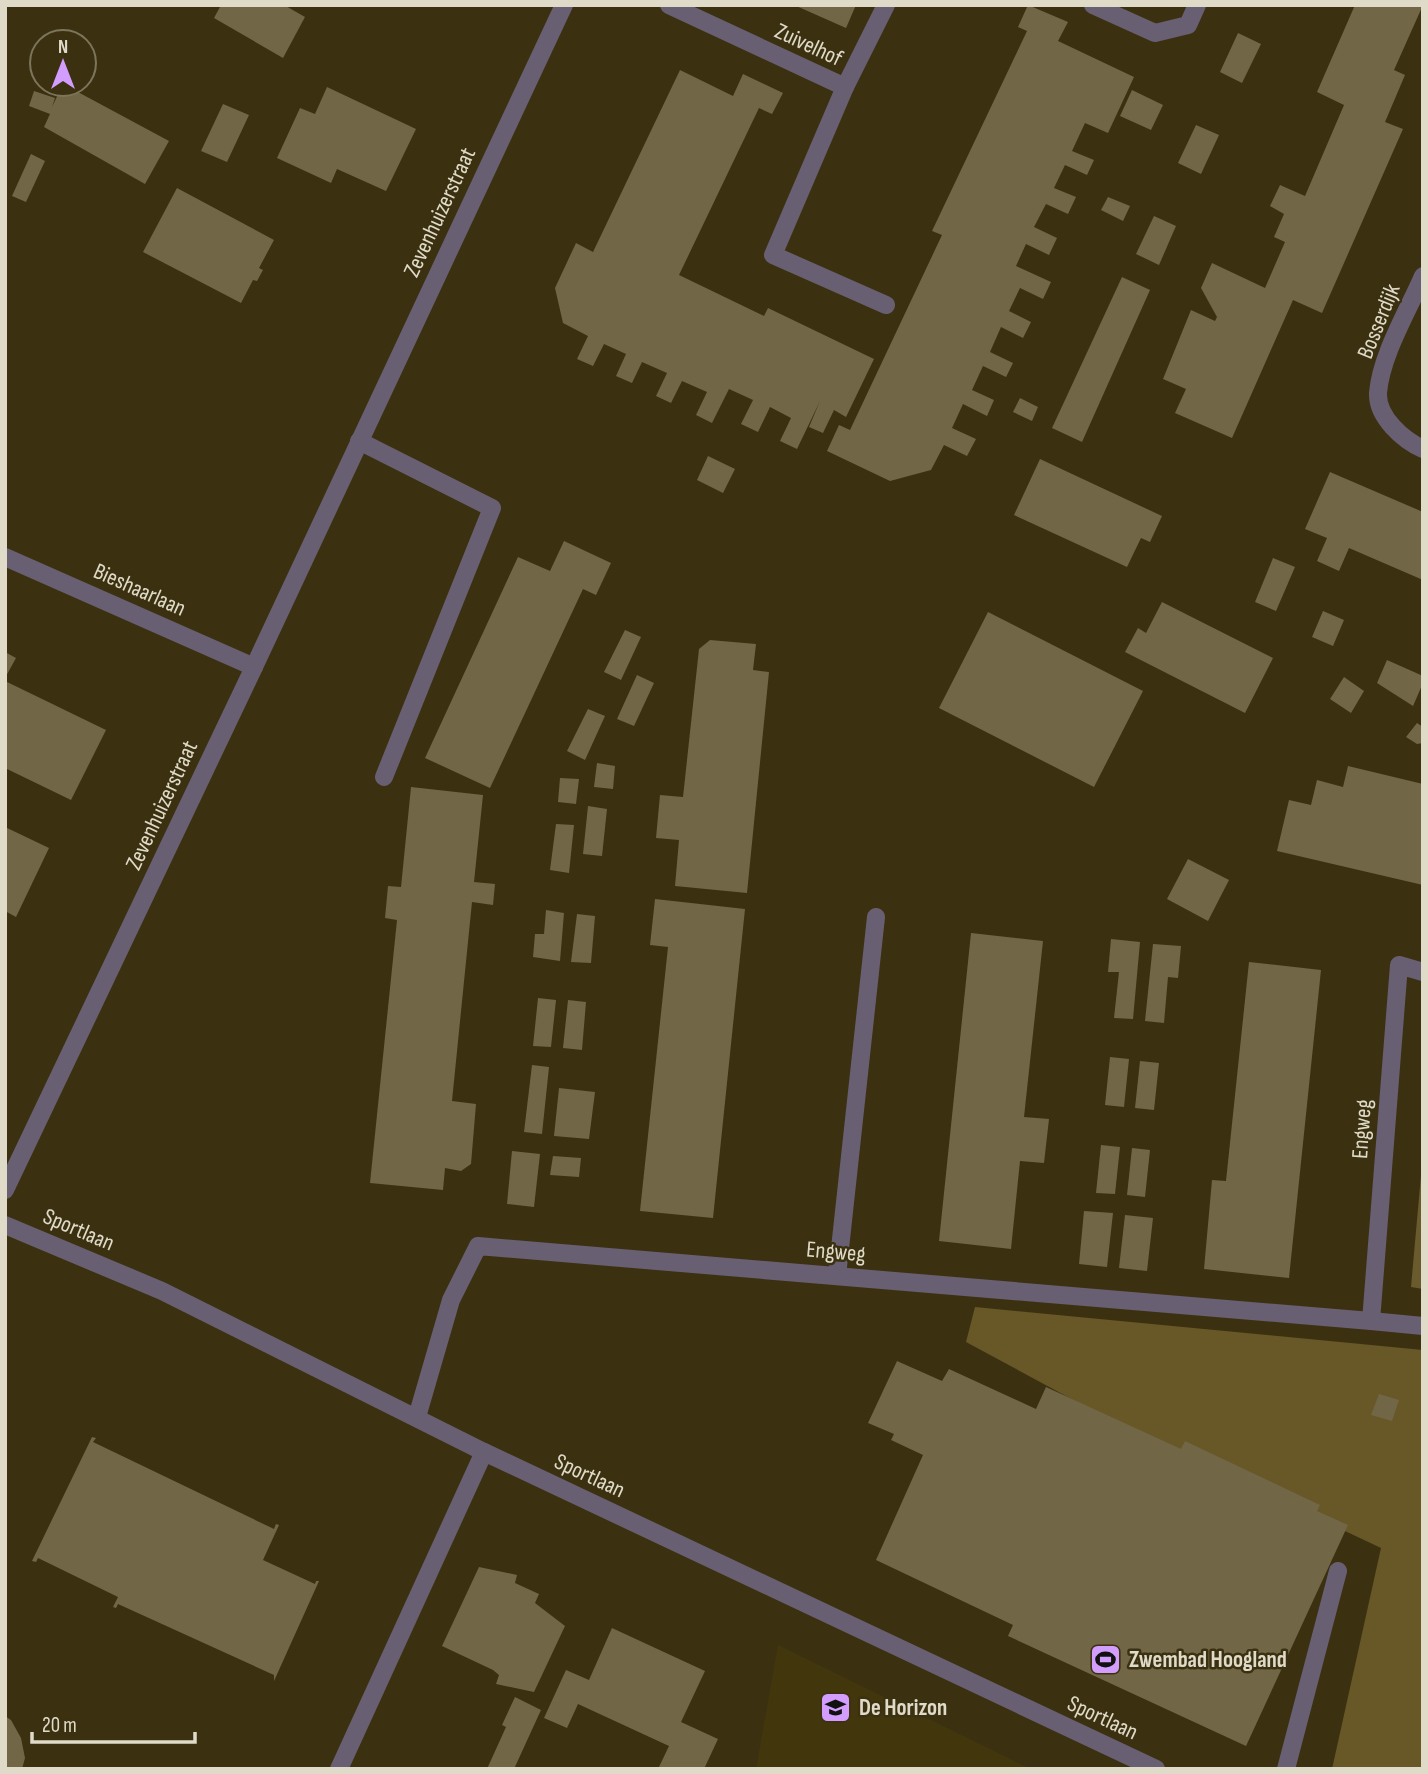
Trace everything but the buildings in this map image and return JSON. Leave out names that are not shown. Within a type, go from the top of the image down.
[{"type":"street","name":"Zevenhuizerstraat","points":[[5,1190],[564,5]]},
{"type":"street","name":"Zuivelhof","points":[[669,5],[845,87],[886,5]]},
{"type":"street","points":[[1093,5],[1155,33],[1188,25],[1197,5]]},
{"type":"street","points":[[845,87],[773,255],[886,305]]},
{"type":"street","name":"Bosserdijk","points":[[1423,276],[1386,359],[1378,395],[1388,424],[1413,445],[1423,449]]},
{"type":"street","points":[[359,441],[492,508],[384,777]]},
{"type":"street","name":"Bieshaarlaan","points":[[5,557],[254,667]]},
{"type":"street","points":[[836,1276],[876,916]]},
{"type":"street","name":"Engweg","points":[[1371,1321],[1399,965],[1423,972]]},
{"type":"street","name":"Sportlaan","points":[[5,1225],[162,1291],[484,1452],[1156,1769]]},
{"type":"street","name":"Engweg","points":[[417,1417],[451,1300],[478,1246],[1423,1326]]},
{"type":"street","points":[[339,1769],[484,1452]]},
{"type":"street","points":[[1286,1769],[1338,1571]]},
{"type":"shaded area","points":[[1423,1153],[1423,1289],[1411,1287]]},
{"type":"shaded area","points":[[975,1307],[1423,1350],[1423,1769],[1332,1769],[1381,1548],[1114,1422],[966,1342]]},
{"type":"shaded area","name":"De Horizon","points":[[778,1645],[1031,1769],[756,1769]]},
{"type":"place","name":"Zwembad Hoogland","points":[[1106,1659]]},
{"type":"place","name":"De Horizon","points":[[836,1707]]}]
